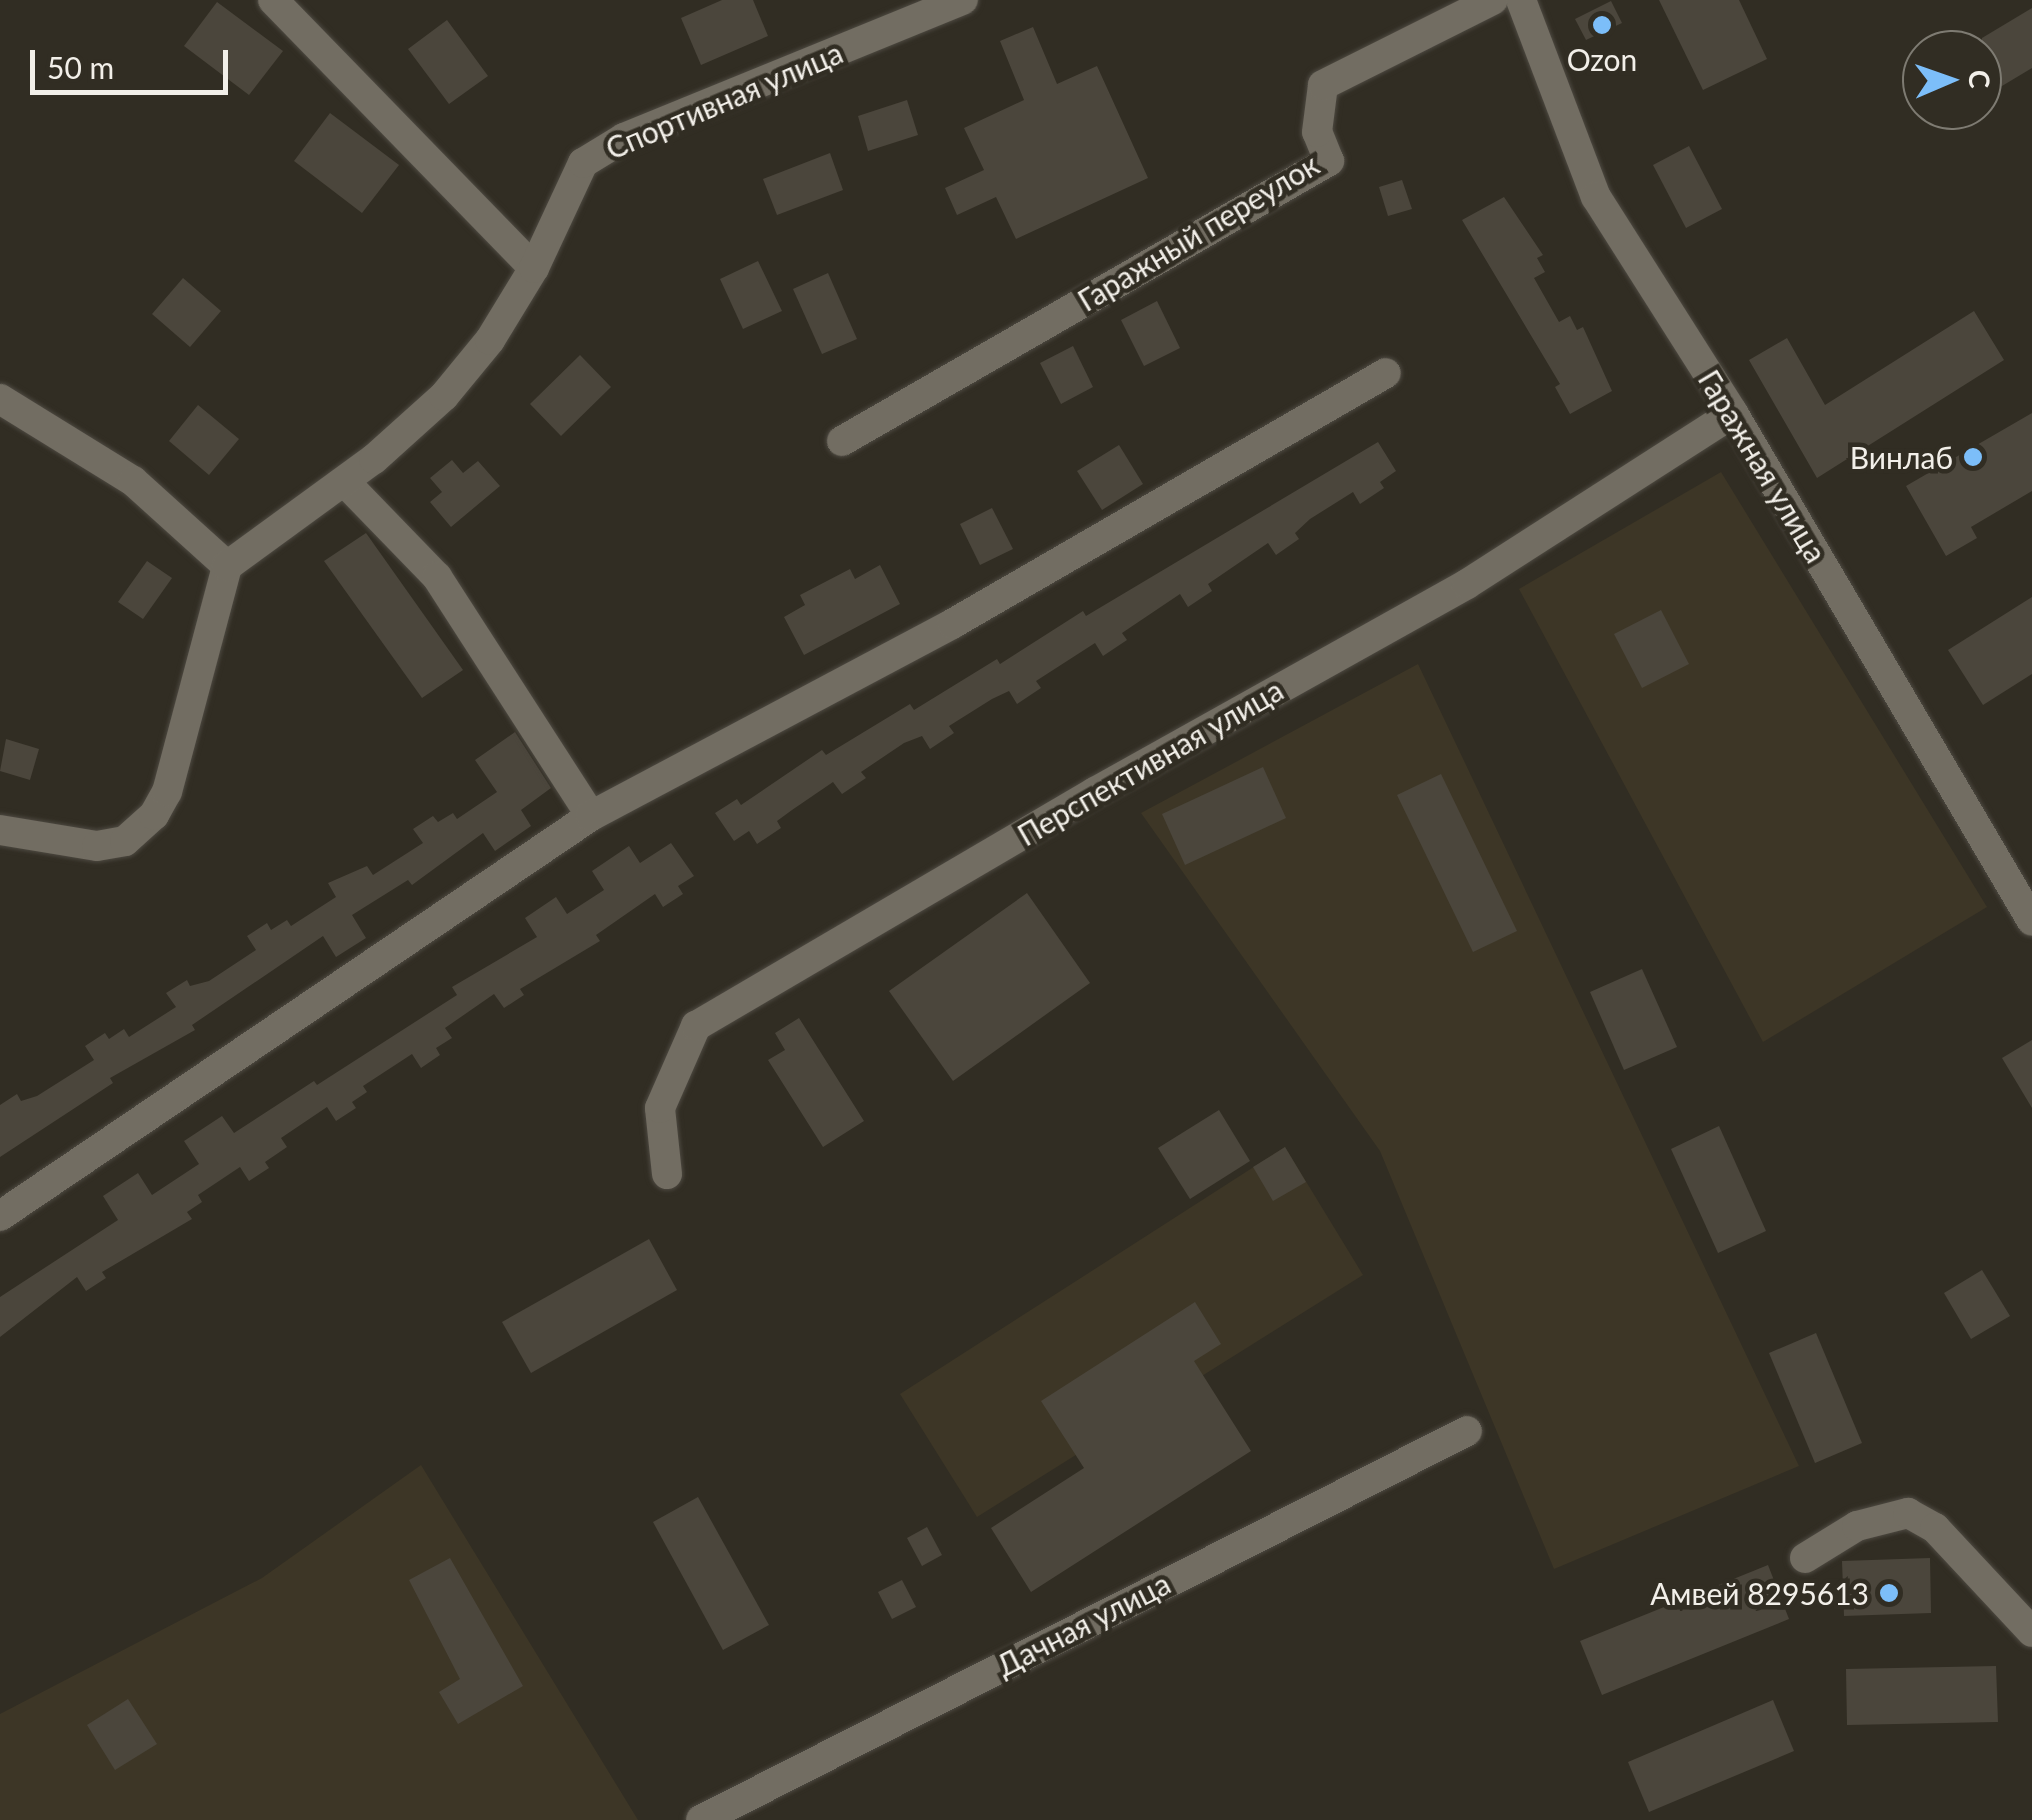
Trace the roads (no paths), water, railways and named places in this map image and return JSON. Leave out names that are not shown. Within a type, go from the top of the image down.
[{"type":"street","points":[[273,0],[534,268]]},
{"type":"street","name":"Спортивная улица","points":[[228,566],[345,482],[444,396],[490,340],[534,268],[582,163],[624,138],[963,0]]},
{"type":"street","name":"Гаражный переулок","points":[[842,441],[1329,160],[1317,132],[1322,85],[1493,0]]},
{"type":"street","name":"Гаражная улица","points":[[1521,0],[1596,197],[1733,413],[2032,920]]},
{"type":"street","points":[[0,1216],[591,816],[952,624],[1386,373]]},
{"type":"street","points":[[0,399],[133,481],[228,566],[167,792],[154,816],[125,841],[97,846],[0,830]]},
{"type":"street","name":"Перспективная улица","points":[[667,1174],[660,1108],[696,1026],[1095,792],[1467,584],[1733,413]]},
{"type":"street","points":[[345,482],[438,578],[591,816]]},
{"type":"street","name":"Дачная улица","points":[[701,1820],[1467,1431]]},
{"type":"street","points":[[1806,1558],[1858,1526],[1908,1513],[1934,1528],[2032,1632]]},
{"type":"place","name":"Ozon","points":[[1602,25]]},
{"type":"place","name":"Винлаб","points":[[1973,457]]},
{"type":"place","name":"Амвей 8295613","points":[[1889,1593]]}]
